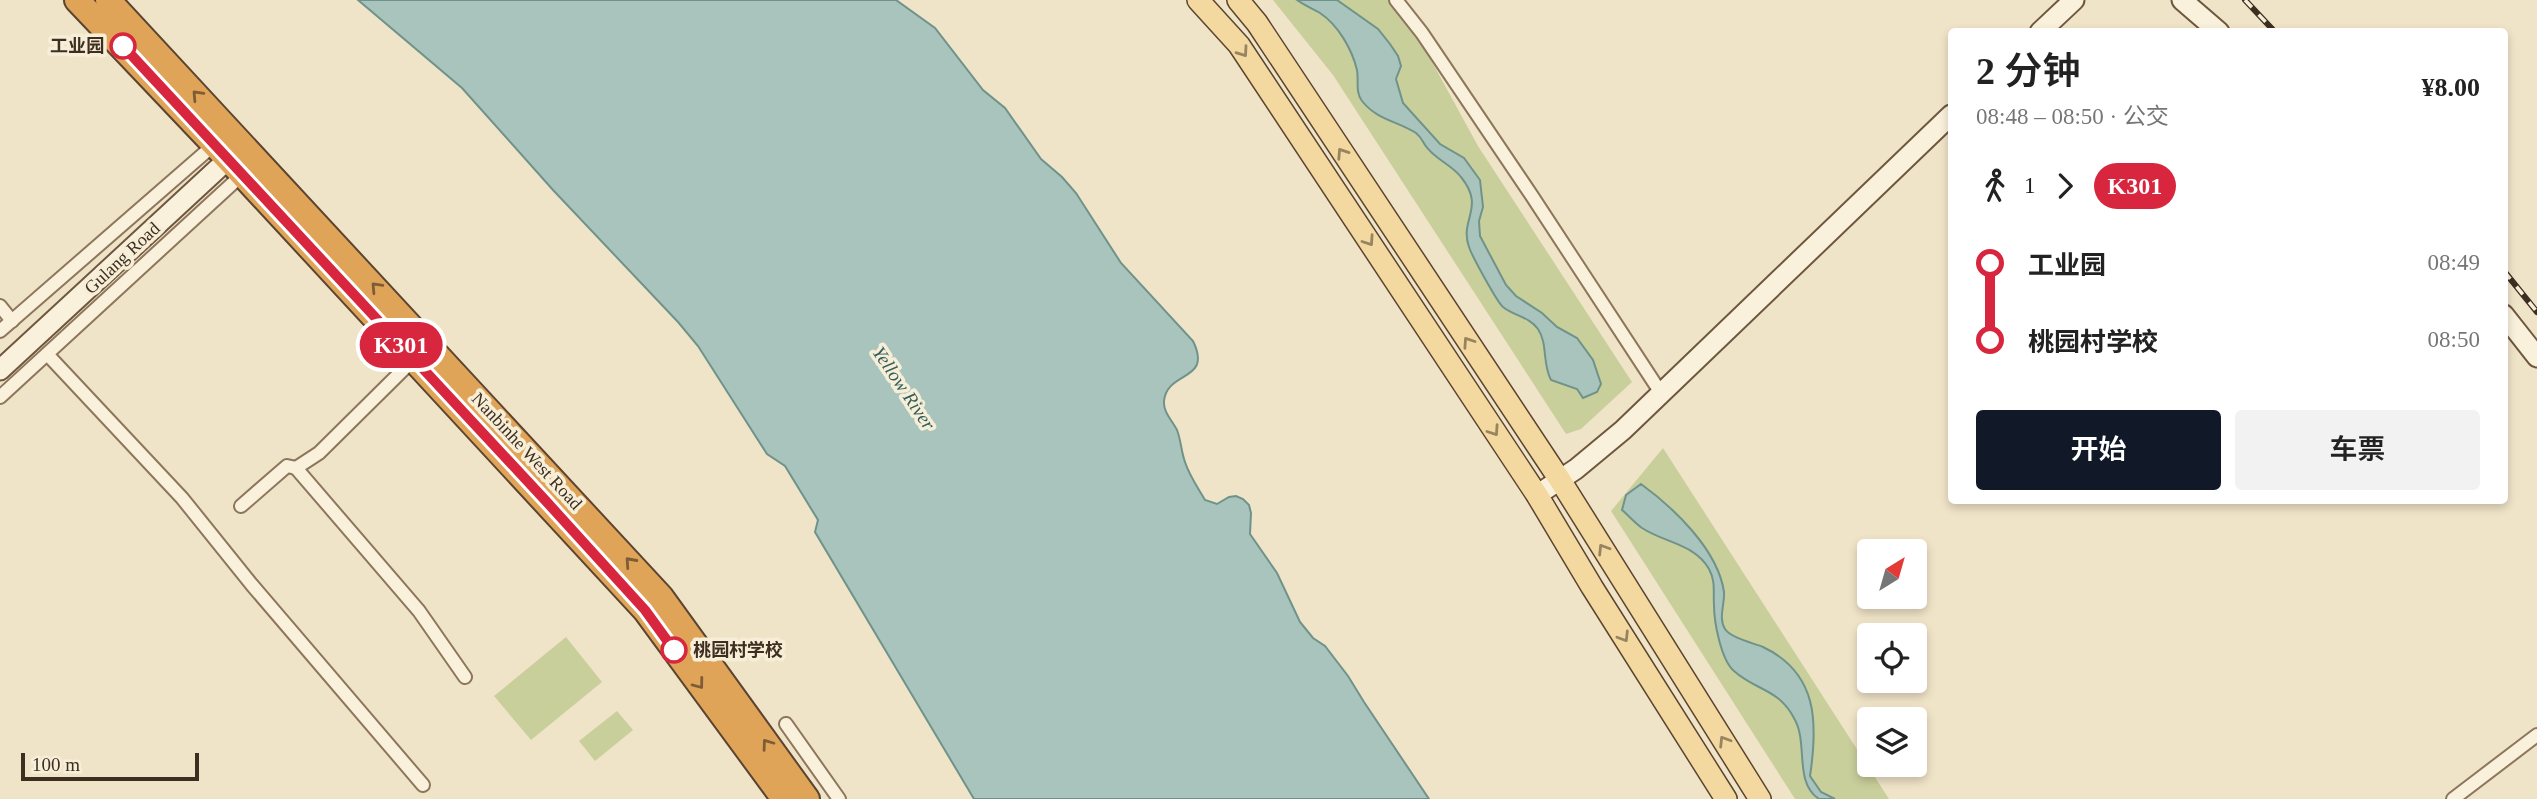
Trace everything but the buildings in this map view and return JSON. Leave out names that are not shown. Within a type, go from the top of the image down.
[{"type":"highway","name":"Nanbinhe West Road","points":[[77,0],[236,152],[661,597],[800,798]]},
{"type":"highway","name":"Nanbinhe West Road","points":[[108,0],[414,359],[645,610],[800,798]]},
{"type":"main road","points":[[1198,0],[1238,45],[1537,495],[1726,799]]},
{"type":"main road","points":[[1238,0],[1257,23],[1560,480],[1760,799]]},
{"type":"street","points":[[1396,0],[1422,33],[1532,196],[1661,393]]},
{"type":"street","points":[[2044,28],[2074,0]]},
{"type":"street","points":[[2182,0],[2214,28]]},
{"type":"street","points":[[1537,495],[1623,430],[1948,118]]},
{"type":"street","name":"Gulang Road","points":[[0,370],[236,152]]},
{"type":"street","points":[[0,331],[236,152]]},
{"type":"street","points":[[0,397],[47,354],[236,152]]},
{"type":"street","points":[[0,306],[12,320]]},
{"type":"street","points":[[2508,320],[2537,357]]},
{"type":"street","points":[[47,354],[182,498],[252,585],[423,785]]},
{"type":"street","points":[[296,468],[318,453],[414,359]]},
{"type":"street","points":[[241,506],[287,466],[296,468],[419,611],[465,677]]},
{"type":"street","points":[[786,724],[839,799]]},
{"type":"street","points":[[2453,799],[2537,735]]},
{"type":"green space","points":[[1273,0],[1388,0],[1420,40],[1478,146],[1632,382],[1581,429],[1566,434],[1333,75]]},
{"type":"green space","points":[[1663,448],[1857,749],[1857,777],[1875,777],[1889,799],[1795,799],[1611,511]]},
{"type":"green space","points":[[566,637],[602,682],[531,740],[494,696]]},
{"type":"green space","points":[[617,711],[633,730],[595,761],[579,741]]},
{"type":"water","name":"Yellow River","points":[[358,0],[896,0],[935,28],[983,90],[1005,108],[1041,159],[1076,193],[1121,263],[1193,341],[1198,354],[1197,363],[1193,370],[1173,384],[1164,401],[1166,412],[1177,430],[1191,477],[1205,500],[1217,504],[1236,496],[1249,505],[1250,534],[1277,573],[1300,622],[1313,638],[1325,646],[1348,676],[1429,799],[974,799],[815,532],[818,520],[785,466],[767,454],[698,346],[462,88]]},
{"type":"water","points":[[1297,0],[1337,0],[1378,29],[1390,44],[1401,66],[1396,79],[1403,103],[1440,144],[1464,158],[1480,180],[1483,207],[1479,221],[1480,236],[1506,285],[1516,296],[1542,313],[1557,327],[1577,338],[1593,360],[1601,384],[1597,392],[1583,398],[1577,389],[1551,380],[1538,329],[1531,322],[1503,307],[1471,252],[1467,229],[1471,197],[1461,177],[1433,154],[1416,133],[1381,116],[1362,101],[1357,70],[1343,38],[1327,18]]},
{"type":"water","points":[[1641,484],[1693,531],[1713,561],[1724,592],[1722,616],[1725,629],[1737,638],[1763,647],[1781,658],[1795,671],[1804,685],[1813,719],[1810,776],[1821,792],[1835,799],[1819,799],[1811,792],[1804,773],[1799,730],[1789,710],[1774,696],[1742,678],[1729,666],[1717,630],[1713,578],[1709,569],[1696,554],[1642,528],[1622,510],[1626,495]]},
{"type":"railway","points":[[2245,0],[2271,28]]},
{"type":"railway","points":[[2508,276],[2537,312]]},
{"type":"bus line","name":"K301","points":[[123,46],[545,500],[645,610],[674,650]]},
{"type":"place","name":"工业园","points":[[123,46]]},
{"type":"place","name":"桃园村学校","points":[[674,650]]}]
